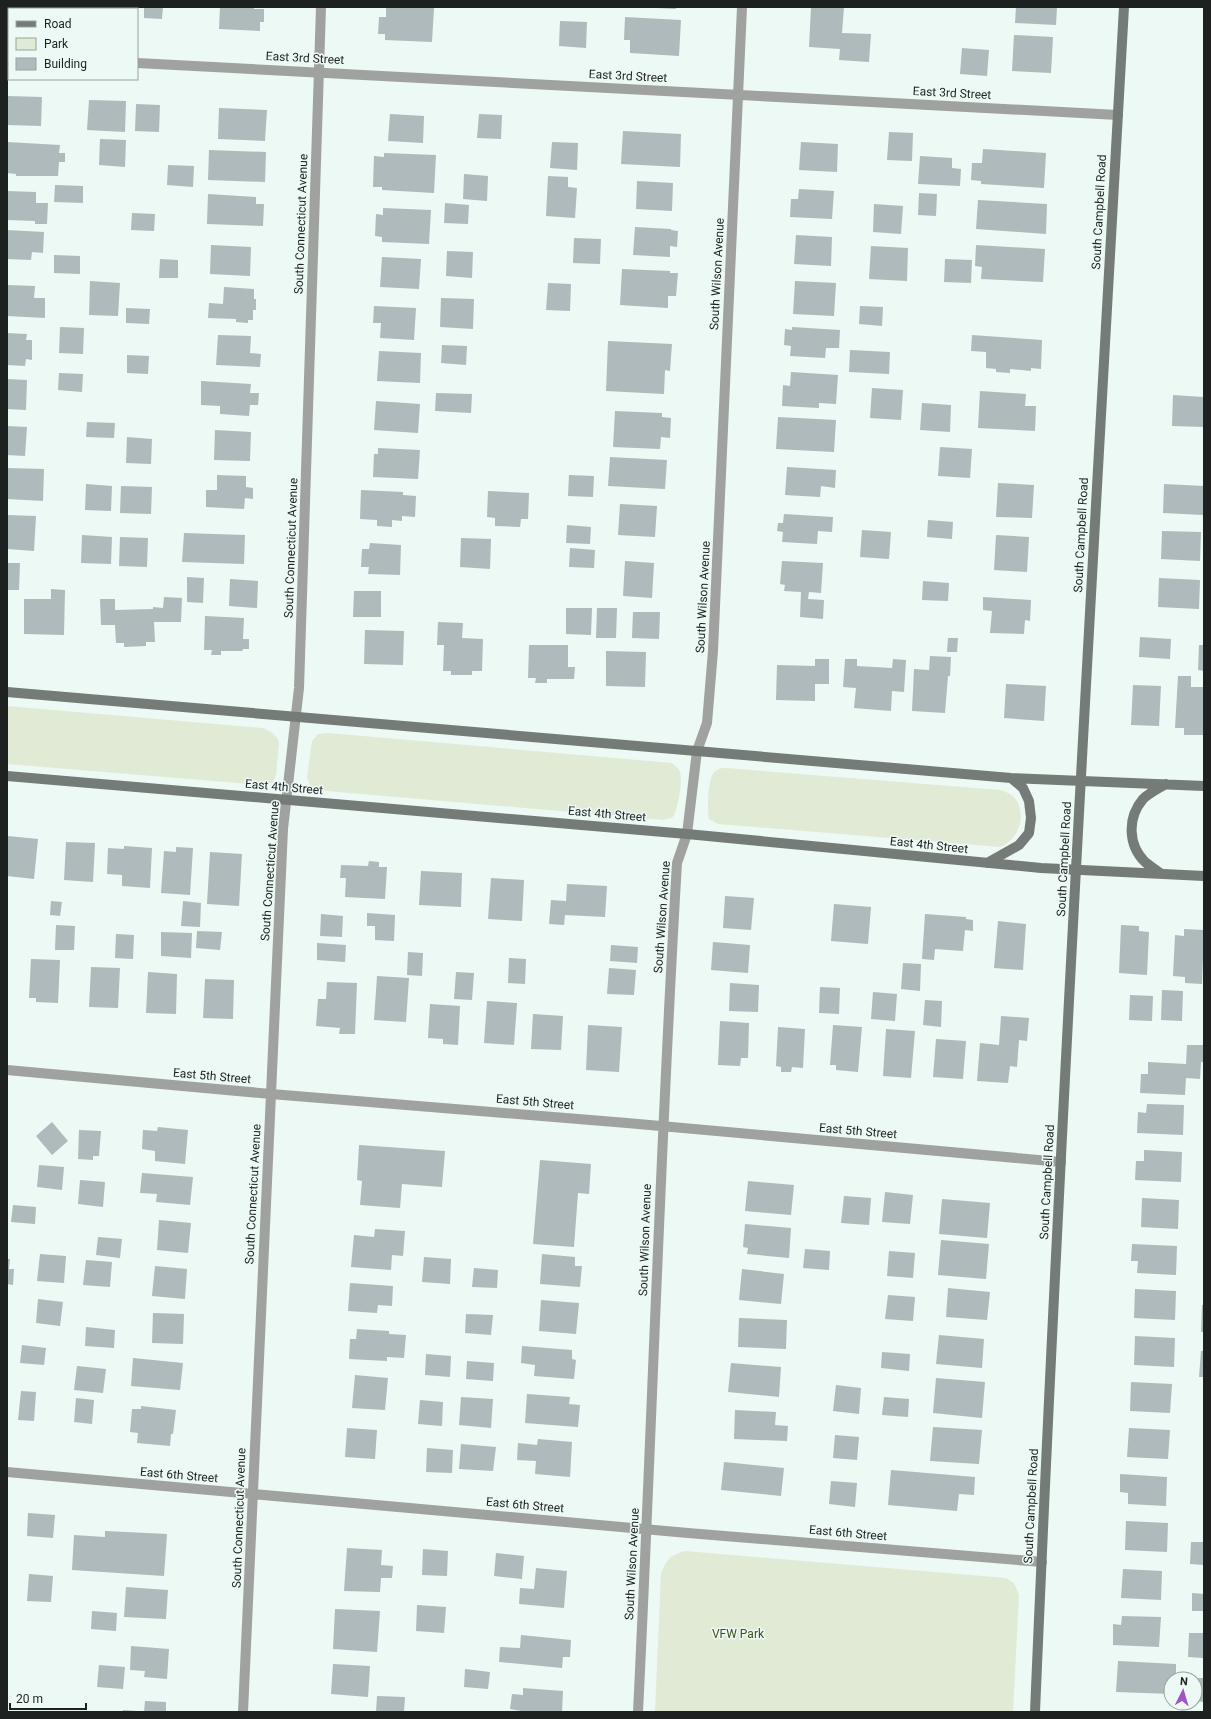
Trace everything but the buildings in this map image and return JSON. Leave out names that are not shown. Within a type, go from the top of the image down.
[{"type":"street","name":"South Connecticut Avenue","points":[[243,1712],[283,829],[288,800],[300,680],[321,7]]},
{"type":"street","name":"South Wilson Avenue","points":[[638,1712],[677,863],[687,834],[697,751],[708,723],[714,651],[742,7]]},
{"type":"street","name":"South Campbell Road","points":[[1035,1712],[1076,870],[1124,7]]},
{"type":"street","name":"East 3rd Street","points":[[138,63],[1118,115]]},
{"type":"street","points":[[7,692],[1011,778],[1118,781],[1204,786]]},
{"type":"street","name":"East 4th Street","points":[[7,776],[687,834],[986,863],[1076,870],[1204,876]]},
{"type":"street","points":[[986,863],[1019,845],[1029,833],[1031,818],[1029,801],[1023,788],[1011,778]]},
{"type":"street","points":[[1160,873],[1145,861],[1137,852],[1131,835],[1131,826],[1133,817],[1143,799],[1166,784]]},
{"type":"street","name":"East 5th Street","points":[[7,1070],[1061,1162]]},
{"type":"street","name":"East 6th Street","points":[[7,1472],[647,1529],[1042,1562]]},
{"type":"green space","points":[[7,706],[262,728],[272,733],[279,742],[276,776],[272,783],[263,785],[7,764]]},
{"type":"green space","points":[[328,733],[672,763],[678,769],[680,774],[680,793],[673,817],[664,820],[315,790],[310,785],[307,778],[312,741],[318,734]]},
{"type":"green space","points":[[722,768],[1000,790],[1015,798],[1021,814],[1021,820],[1016,834],[1006,844],[1000,847],[718,824],[709,819],[709,789],[714,772]]},
{"type":"green space","name":"VFW Park","points":[[685,1551],[1006,1578],[1014,1583],[1019,1595],[1013,1712],[655,1712],[661,1573],[665,1564],[670,1558]]}]
